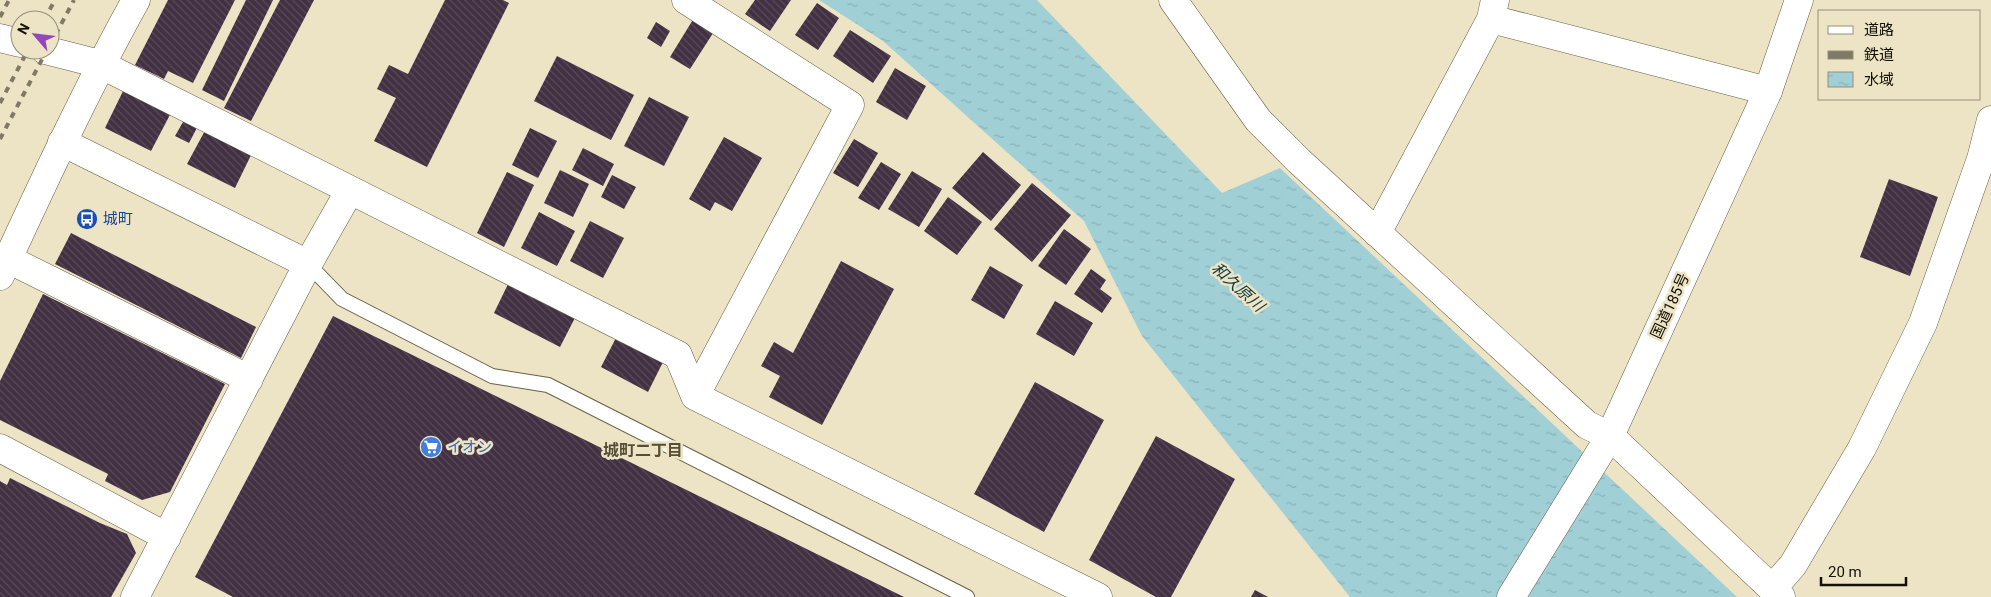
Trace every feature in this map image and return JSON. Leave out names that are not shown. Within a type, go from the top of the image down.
[{"type":"main road","points":[[136,0],[100,64],[4,268],[248,379]]},
{"type":"main road","points":[[686,0],[850,105],[695,396]]},
{"type":"main road","points":[[1174,0],[1258,120],[1299,161],[1606,442],[1777,593],[1862,448],[1923,323],[1986,164],[1991,120]]},
{"type":"main road","name":"国道185号","points":[[1511,597],[1606,442],[1768,91],[1799,0]]},
{"type":"main road","points":[[1377,233],[1493,10],[1768,91]]},
{"type":"main road","points":[[60,54],[100,64],[678,355],[695,396],[1098,597]]},
{"type":"main road","points":[[62,142],[308,264]]},
{"type":"main road","points":[[135,597],[308,264],[350,190]]},
{"type":"main road","points":[[0,448],[167,537]]},
{"type":"lane","points":[[308,264],[342,299],[492,376],[548,385],[967,597]]},
{"type":"water","name":"和久原川","points":[[819,0],[1037,0],[1222,193],[1280,168],[1737,597],[1350,597],[1142,336],[1084,221],[883,41]]},
{"type":"building","points":[[168,0],[235,0],[193,83],[168,71],[164,79],[135,65]]},
{"type":"building","points":[[246,0],[273,0],[224,101],[202,90]]},
{"type":"building","points":[[280,0],[314,0],[251,121],[224,108]]},
{"type":"building","points":[[445,0],[503,0],[509,3],[427,167],[374,141],[396,98],[377,89],[389,65],[408,74]]},
{"type":"building","points":[[755,0],[791,0],[770,31],[745,14]]},
{"type":"building","points":[[817,3],[839,18],[818,50],[795,35]]},
{"type":"building","points":[[694,18],[715,30],[690,69],[670,57]]},
{"type":"building","points":[[656,22],[670,31],[661,47],[647,38]]},
{"type":"building","points":[[850,30],[891,56],[873,83],[833,56]]},
{"type":"building","points":[[557,56],[634,95],[611,140],[534,101]]},
{"type":"building","points":[[895,68],[926,86],[907,120],[876,102]]},
{"type":"building","points":[[126,85],[173,109],[151,151],[105,128]]},
{"type":"building","points":[[649,97],[689,117],[664,166],[624,146]]},
{"type":"building","points":[[187,115],[200,122],[189,143],[175,136]]},
{"type":"building","points":[[208,125],[254,149],[235,188],[187,164]]},
{"type":"building","points":[[530,128],[557,141],[538,178],[512,165]]},
{"type":"building","points":[[724,137],[762,158],[732,211],[715,202],[710,211],[689,199]]},
{"type":"building","points":[[854,139],[878,153],[858,187],[833,173]]},
{"type":"building","points":[[583,148],[614,164],[603,186],[572,170]]},
{"type":"building","points":[[983,152],[1021,185],[991,221],[952,188]]},
{"type":"building","points":[[881,162],[901,174],[879,210],[858,198]]},
{"type":"building","points":[[560,170],[589,184],[573,217],[544,203]]},
{"type":"building","points":[[912,171],[942,189],[919,227],[888,209]]},
{"type":"building","points":[[507,172],[534,185],[504,247],[477,233]]},
{"type":"building","points":[[612,175],[636,187],[624,209],[601,197]]},
{"type":"building","points":[[1889,179],[1938,197],[1910,276],[1860,257]]},
{"type":"building","points":[[1032,183],[1071,215],[1032,262],[994,229]]},
{"type":"building","points":[[948,197],[982,222],[957,255],[924,231]]},
{"type":"building","points":[[539,212],[575,231],[557,266],[521,248]]},
{"type":"building","points":[[590,221],[624,238],[603,278],[570,261]]},
{"type":"building","points":[[1064,229],[1091,249],[1066,285],[1038,266]]},
{"type":"building","points":[[71,233],[256,327],[241,358],[55,264]]},
{"type":"building","points":[[841,261],[894,289],[822,425],[769,397],[780,376],[761,366],[774,342],[793,353]]},
{"type":"building","points":[[990,266],[1023,285],[1004,319],[971,300]]},
{"type":"building","points":[[1091,269],[1106,280],[1100,289],[1112,298],[1102,313],[1074,294]]},
{"type":"building","points":[[511,278],[578,312],[560,347],[494,313]]},
{"type":"building","points":[[43,294],[225,384],[170,492],[142,500],[105,481],[108,474],[0,420],[0,381]]},
{"type":"building","points":[[1055,301],[1093,323],[1074,356],[1036,334]]},
{"type":"building","name":"イオン","points":[[333,316],[904,597],[233,597],[195,577]]},
{"type":"building","points":[[619,332],[666,356],[648,392],[601,367]]},
{"type":"building","points":[[1035,382],[1104,420],[1044,532],[974,494]]},
{"type":"building","points":[[1156,436],[1235,479],[1171,597],[1156,597],[1089,560]]},
{"type":"building","points":[[10,478],[100,523],[127,534],[136,553],[111,597],[0,597],[0,481],[7,485]]},
{"type":"building","points":[[1255,590],[1268,597],[1251,597]]},
{"type":"railway","points":[[0,17],[9,0]]},
{"type":"railway","points":[[50,10],[55,0]]},
{"type":"railway","points":[[60,26],[74,0]]},
{"type":"railway","points":[[0,103],[23,60]]},
{"type":"railway","points":[[0,139],[42,60]]},
{"type":"place","name":"城町","points":[[87,219]]},
{"type":"place","name":"イオン","points":[[431,447]]},
{"type":"district","name":"城町二丁目","points":[[643,450]]}]
